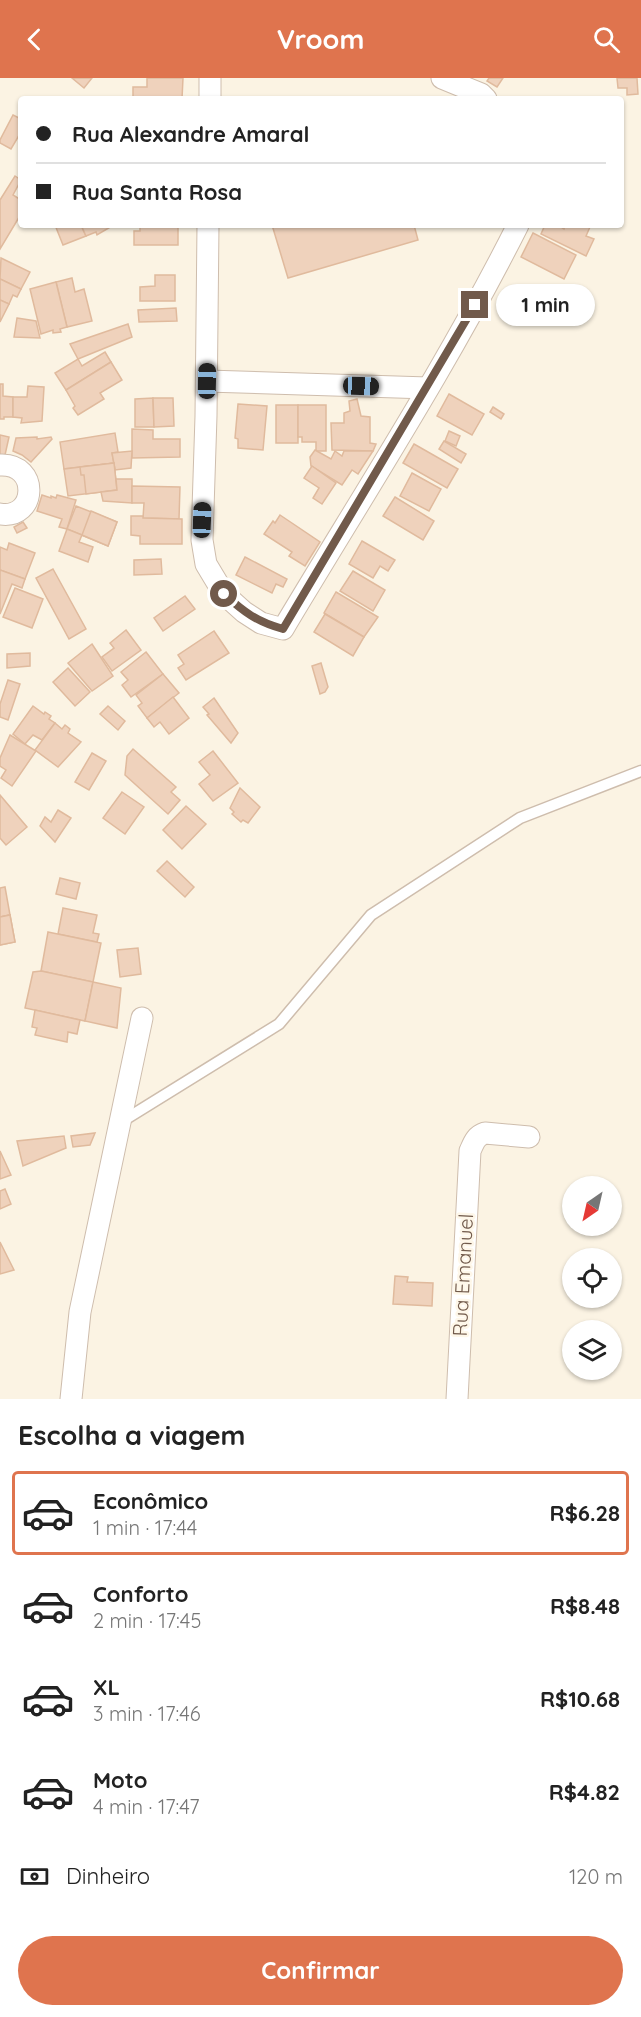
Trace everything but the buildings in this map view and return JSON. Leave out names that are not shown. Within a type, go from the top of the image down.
[{"type":"street","points":[[210,78],[210,96]]},
{"type":"street","points":[[442,78],[483,96]]},
{"type":"street","points":[[208,228],[207,381],[202,540],[206,564],[224,594],[244,612],[261,623],[283,629],[428,388],[499,264],[517,228]]},
{"type":"street","points":[[207,381],[428,388]]},
{"type":"street","points":[[0,465],[7,465],[22,472],[30,487],[26,503],[20,510],[13,514],[0,514]]},
{"type":"street","points":[[71,1399],[80,1312],[90,1257],[106,1196],[142,1018]]},
{"type":"street","name":"Rua Emanuel","points":[[457,1399],[470,1151],[479,1135],[485,1133],[529,1137]]},
{"type":"lane","points":[[121,1122],[279,1024],[370,915],[520,818],[641,771]]},
{"type":"route","points":[[224,594],[244,612],[261,623],[283,629],[428,388],[475,305]]}]
